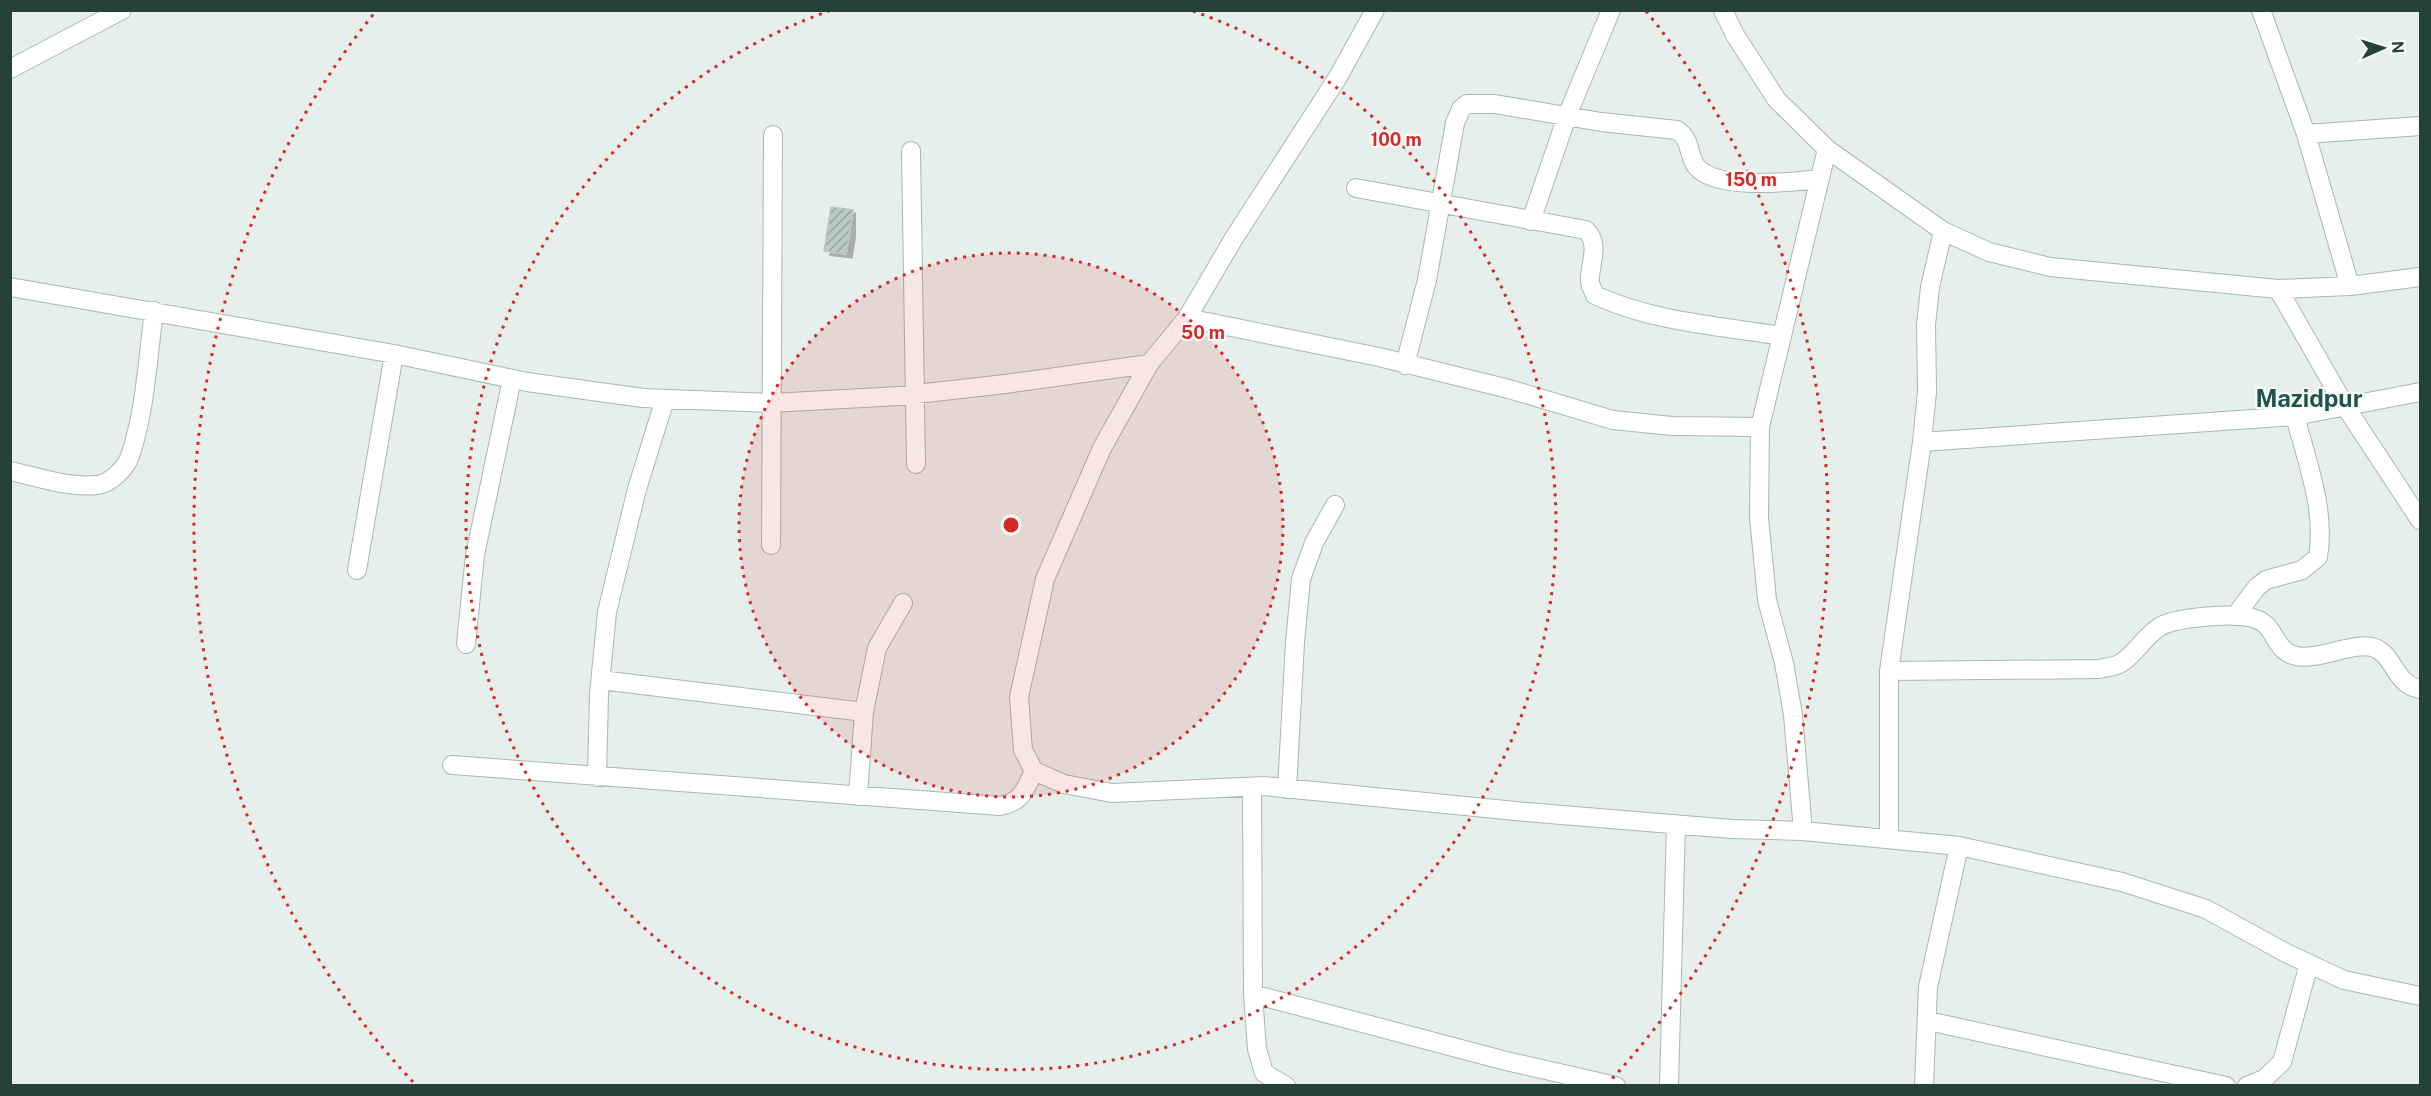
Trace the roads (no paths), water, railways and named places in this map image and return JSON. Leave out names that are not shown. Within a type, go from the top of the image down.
[{"type":"street","points":[[10,69],[122,10]]},
{"type":"street","points":[[1375,10],[1338,77],[1234,238],[1187,318],[1149,364],[1102,448],[1045,579],[1019,697],[1023,750],[1034,771],[1064,784],[1113,793],[1252,787],[1287,789],[1676,824],[1889,838],[1959,846],[2122,882],[2206,909],[2344,980],[2421,996]]},
{"type":"street","points":[[1531,221],[1567,116],[1611,10]]},
{"type":"street","points":[[1723,10],[1735,35],[1777,100],[1827,149],[1943,231],[1989,252],[2050,267],[2278,289],[2350,286],[2421,277]]},
{"type":"street","points":[[2261,10],[2306,134],[2350,286]]},
{"type":"street","points":[[1405,365],[1427,280],[1455,123],[1461,108],[1467,104],[1496,104],[1677,130],[1686,136],[1695,165],[1703,172],[1719,177],[1756,184],[1820,179]]},
{"type":"street","points":[[2306,134],[2421,126]]},
{"type":"street","points":[[771,545],[773,135]]},
{"type":"street","points":[[1803,831],[1793,715],[1784,663],[1767,600],[1759,517],[1760,427],[1827,149]]},
{"type":"street","points":[[911,151],[916,464]]},
{"type":"street","points":[[1356,188],[1586,230],[1591,235],[1594,259],[1590,283],[1595,295],[1613,304],[1666,316],[1782,336]]},
{"type":"street","points":[[1889,838],[1889,671],[1922,442],[1927,392],[1926,325],[1930,287],[1943,231]]},
{"type":"street","points":[[10,287],[394,354],[512,379],[643,398],[771,404],[915,394],[1149,364]]},
{"type":"street","points":[[2278,289],[2345,406],[2421,520]]},
{"type":"street","points":[[10,471],[67,483],[99,485],[121,472],[130,458],[141,406],[154,311]]},
{"type":"street","points":[[1187,318],[1379,357],[1509,389],[1613,420],[1672,426],[1760,427]]},
{"type":"street","points":[[357,570],[394,354]]},
{"type":"street","points":[[466,644],[475,555],[512,379]]},
{"type":"street","points":[[1922,442],[2295,416],[2421,392]]},
{"type":"street","points":[[597,777],[601,680],[607,612],[637,489],[665,399]]},
{"type":"street","points":[[2235,616],[2257,587],[2266,580],[2302,570],[2318,557],[2321,538],[2320,518],[2295,416]]},
{"type":"street","points":[[1287,789],[1301,579],[1314,543],[1335,505]]},
{"type":"street","points":[[858,796],[864,712],[877,648],[903,603]]},
{"type":"street","points":[[1889,671],[2099,669],[2120,664],[2161,626],[2181,620],[2235,616],[2254,618],[2267,624],[2281,649],[2294,656],[2309,656],[2362,647],[2375,648],[2385,656],[2404,682],[2421,689]]},
{"type":"street","points":[[601,680],[864,712]]},
{"type":"street","points":[[452,765],[1000,806],[1013,804],[1022,795],[1034,771]]},
{"type":"street","points":[[1252,787],[1253,994],[1259,1061],[1264,1072],[1286,1086]]},
{"type":"street","points":[[1669,1086],[1676,824]]},
{"type":"street","points":[[1924,1086],[1928,987],[1959,846]]},
{"type":"street","points":[[2247,1086],[2264,1079],[2282,1062],[2309,964]]},
{"type":"street","points":[[1253,994],[1506,1061],[1616,1086]]},
{"type":"street","points":[[1928,1021],[2226,1086]]},
{"type":"district","name":"Mazidpur","points":[[2309,398]]}]
